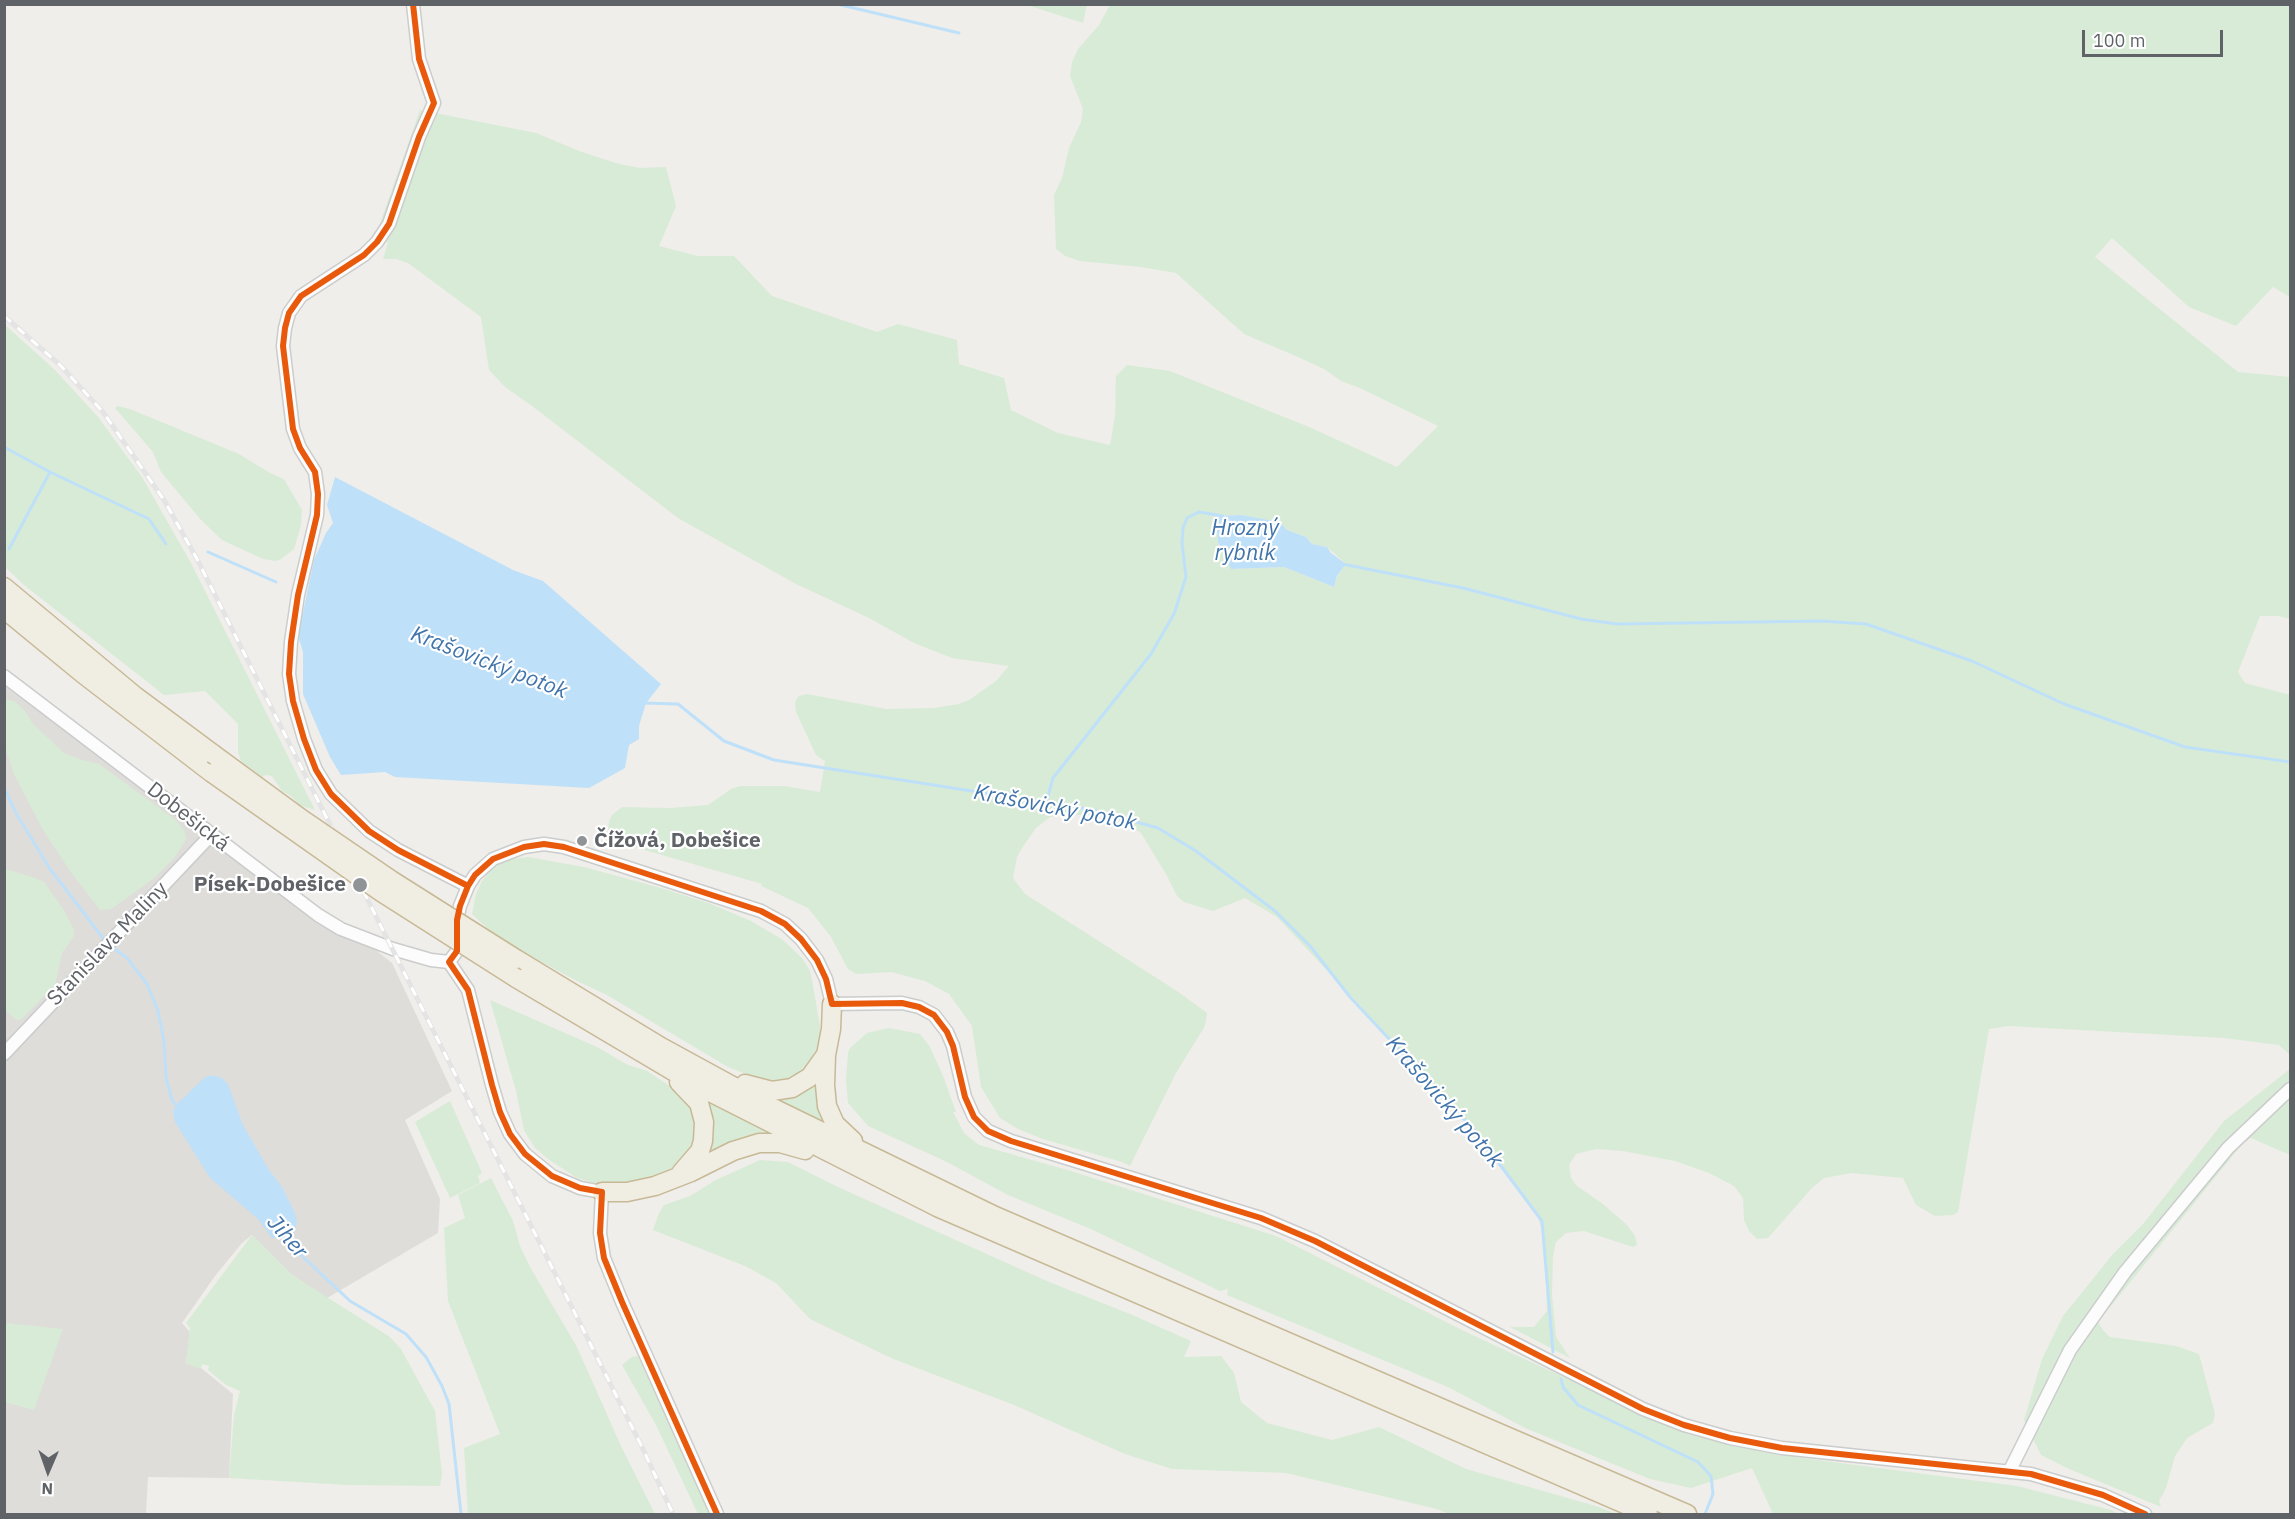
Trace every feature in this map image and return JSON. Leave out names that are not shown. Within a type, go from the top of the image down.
[{"type":"highway","points":[[4,587],[118,683],[303,820],[391,880],[641,1035],[769,1106],[995,1216],[1687,1515]]},
{"type":"highway","points":[[4,609],[100,688],[212,773],[381,892],[516,978],[700,1087],[937,1207],[1648,1515]]},
{"type":"highway","points":[[832,1004],[831,1029],[826,1054],[827,1107],[830,1116],[841,1131],[878,1160]]},
{"type":"highway","points":[[704,1069],[761,1089],[784,1090],[810,1077],[826,1054]]},
{"type":"highway","points":[[656,1062],[693,1095],[702,1112],[704,1122],[700,1151],[685,1169],[670,1180]]},
{"type":"highway","points":[[602,1192],[635,1191],[670,1180],[733,1151],[770,1142],[791,1145],[861,1169]]},
{"type":"street","points":[[413,4],[419,59],[434,103],[419,137],[389,224],[377,242],[364,255],[302,296],[289,313],[285,328],[283,346],[293,429],[300,448],[315,472],[318,494],[316,515],[294,618],[290,675],[293,701],[304,739],[316,770],[331,794],[369,831],[468,886]]},
{"type":"street","name":"Dobešická","points":[[4,676],[318,915],[341,929],[418,957],[449,962]]},
{"type":"street","name":"Stanislava Maliny","points":[[4,1054],[211,835]]},
{"type":"street","points":[[717,1515],[621,1302],[604,1258],[600,1223],[602,1192],[580,1188],[552,1176],[533,1162],[517,1144],[500,1112],[468,990],[449,962],[457,951],[457,920],[460,906],[475,875],[493,859],[524,847],[544,844],[564,847],[760,911],[785,924],[801,939],[817,960],[826,979],[832,1004],[902,1003],[919,1006],[934,1015],[947,1032],[953,1046],[969,1107],[974,1117],[988,1131],[1048,1153],[1261,1218],[1315,1241],[1643,1409],[1684,1425],[1730,1438],[1782,1448],[2031,1474],[2103,1495],[2145,1515]]},
{"type":"street","points":[[2009,1472],[2070,1350],[2126,1272],[2228,1148],[2290,1089]]},
{"type":"shaded area","points":[[4,686],[347,937],[373,948],[392,963],[452,1091],[405,1120],[440,1199],[438,1233],[327,1298],[292,1275],[252,1235],[242,1243],[215,1276],[182,1323],[190,1332],[186,1363],[201,1368],[233,1394],[229,1478],[148,1477],[146,1514],[5,1514]]},
{"type":"green space","points":[[1087,4],[1083,23],[1027,5]]},
{"type":"green space","points":[[1110,5],[2290,5],[2290,297],[2273,287],[2236,326],[2189,307],[2112,238],[2095,257],[2238,372],[2290,377],[2290,619],[2260,616],[2238,672],[2245,683],[2290,695],[2290,1055],[2279,1045],[2224,1038],[2009,1026],[1989,1029],[1958,1212],[1953,1215],[1935,1216],[1916,1205],[1903,1178],[1852,1173],[1824,1178],[1812,1188],[1768,1238],[1757,1239],[1749,1231],[1744,1220],[1743,1198],[1734,1186],[1709,1173],[1675,1161],[1623,1151],[1596,1149],[1576,1154],[1569,1165],[1571,1178],[1577,1186],[1627,1225],[1635,1236],[1637,1245],[1633,1247],[1584,1231],[1566,1233],[1556,1242],[1553,1256],[1552,1295],[1556,1337],[1570,1358],[1510,1327],[1534,1327],[1547,1311],[1544,1236],[1536,1212],[1481,1139],[1277,917],[1245,898],[1213,911],[1184,902],[1177,896],[1141,833],[1128,824],[1097,815],[1050,817],[1036,828],[1022,848],[1017,857],[1013,878],[1025,894],[1177,991],[1207,1013],[1205,1026],[1176,1073],[1130,1166],[1043,1139],[1018,1129],[1000,1118],[981,1087],[972,1026],[949,994],[925,981],[891,972],[856,974],[848,969],[831,937],[808,908],[761,886],[762,884],[631,846],[608,833],[612,815],[622,807],[671,808],[708,805],[731,789],[740,786],[784,786],[820,792],[825,761],[816,755],[796,712],[795,702],[799,696],[807,694],[887,709],[934,708],[969,700],[996,681],[1009,666],[952,658],[914,643],[869,618],[796,584],[678,518],[505,387],[489,370],[481,317],[408,263],[396,259],[383,259],[388,243],[378,229],[420,110],[536,133],[579,151],[619,164],[640,168],[666,167],[676,206],[659,246],[698,256],[734,256],[772,296],[877,332],[898,324],[957,340],[959,364],[1004,378],[1011,410],[1058,433],[1110,445],[1115,416],[1116,376],[1127,365],[1170,371],[1309,427],[1397,467],[1438,426],[1341,381],[1324,369],[1244,334],[1176,273],[1080,261],[1065,256],[1056,249],[1054,195],[1062,178],[1069,148],[1081,122],[1083,109],[1070,76],[1072,62],[1078,49],[1099,25]],"holes":[[[1241,515],[1280,522],[1287,530],[1306,537],[1312,544],[1327,547],[1346,564],[1337,577],[1334,587],[1284,567],[1231,569],[1218,542],[1216,516]]]},
{"type":"green space","points":[[5,325],[55,370],[98,417],[142,477],[191,563],[315,810],[299,805],[291,796],[282,791],[272,776],[262,777],[241,761],[238,752],[238,724],[205,691],[164,695],[24,585],[5,567]]},
{"type":"green space","points":[[117,406],[130,409],[239,454],[284,479],[302,510],[301,525],[294,549],[275,561],[263,559],[222,540],[201,520],[161,472],[153,452],[115,408]]},
{"type":"green space","points":[[14,701],[25,711],[33,724],[64,753],[99,764],[176,820],[184,830],[186,839],[175,857],[153,879],[111,909],[100,910],[70,871],[43,830],[14,774],[5,747],[4,702]]},
{"type":"green space","points":[[528,857],[584,867],[711,904],[751,921],[783,940],[802,958],[810,971],[820,1027],[820,1044],[815,1061],[790,1078],[764,1081],[748,1075],[728,1067],[607,995],[499,939],[472,914],[476,894],[492,868],[508,860]]},
{"type":"green space","points":[[5,869],[44,882],[64,910],[73,928],[74,936],[62,953],[55,985],[22,1019],[16,1020],[5,1010]]},
{"type":"green space","points":[[490,1000],[597,1047],[628,1065],[647,1071],[676,1090],[685,1099],[693,1113],[696,1137],[682,1161],[649,1178],[625,1185],[601,1185],[577,1178],[548,1159],[535,1148],[524,1130],[516,1091]]},
{"type":"green space","points":[[889,1028],[920,1034],[930,1047],[956,1112],[953,1112],[964,1133],[979,1145],[1071,1171],[1276,1236],[1470,1334],[1690,1435],[1779,1455],[2017,1486],[2111,1510],[2118,1514],[1773,1514],[1752,1468],[1691,1488],[1650,1479],[1525,1428],[1450,1388],[1227,1295],[1228,1289],[1220,1291],[1093,1230],[1008,1195],[947,1162],[868,1126],[848,1103],[846,1079],[848,1053],[850,1048],[867,1033]]},
{"type":"green space","points":[[2290,1069],[2290,1155],[2251,1138],[2243,1143],[2098,1322],[2110,1337],[2176,1346],[2199,1354],[2215,1414],[2213,1423],[2187,1438],[2175,1456],[2166,1488],[2159,1501],[2161,1507],[2041,1455],[2024,1420],[2042,1359],[2063,1316],[2113,1254],[2143,1224],[2224,1121]]},
{"type":"green space","points":[[822,1070],[834,1129],[767,1095]]},
{"type":"green space","points":[[699,1094],[779,1137],[698,1163]]},
{"type":"green space","points":[[450,1101],[482,1173],[478,1176],[480,1183],[450,1198],[415,1122]]},
{"type":"green space","points":[[760,1160],[788,1162],[838,1187],[1049,1282],[1191,1341],[1184,1357],[1221,1356],[1234,1373],[1241,1402],[1267,1423],[1332,1440],[1379,1427],[1466,1469],[1599,1507],[1616,1514],[1449,1514],[1437,1509],[1286,1473],[1172,1469],[1125,1454],[1014,1405],[891,1358],[810,1319],[776,1283],[745,1266],[653,1230],[664,1205],[690,1196],[716,1180]]},
{"type":"green space","points":[[491,1178],[513,1221],[520,1246],[530,1267],[577,1347],[621,1446],[655,1514],[468,1514],[464,1448],[500,1434],[448,1301],[444,1228],[465,1218],[458,1195]]},
{"type":"green space","points":[[252,1235],[292,1275],[390,1337],[401,1349],[435,1411],[442,1474],[440,1486],[347,1485],[229,1478],[234,1415],[240,1391],[226,1385],[208,1370],[209,1366],[203,1364],[200,1369],[186,1363],[190,1328],[186,1323]]},
{"type":"green space","points":[[5,1323],[63,1329],[34,1410],[5,1402]]},
{"type":"green space","points":[[638,1356],[712,1514],[698,1514],[656,1425],[622,1365],[632,1357]]},
{"type":"water","points":[[335,477],[513,570],[543,581],[661,684],[646,703],[639,726],[639,739],[629,745],[625,768],[589,788],[395,777],[385,772],[341,775],[330,757],[303,694],[303,652],[298,636],[314,560],[333,523],[327,505]]},
{"type":"water","name":"Hrozný rybník","points":[[1241,515],[1280,522],[1287,530],[1306,537],[1312,544],[1327,547],[1331,553],[1346,564],[1337,576],[1334,587],[1284,567],[1231,569],[1218,542],[1216,516]]},
{"type":"water","points":[[211,1075],[222,1078],[228,1084],[243,1125],[269,1170],[282,1187],[295,1213],[297,1222],[295,1231],[289,1238],[272,1238],[258,1219],[210,1178],[175,1122],[173,1111],[176,1105],[204,1078]]},
{"type":"waterway","points":[[837,4],[959,33]]},
{"type":"waterway","name":"Jiher","points":[[4,447],[50,472],[9,549]]},
{"type":"waterway","name":"Krašovický potok","points":[[50,472],[149,519],[166,544]]},
{"type":"waterway","points":[[1046,803],[1053,778],[1151,654],[1174,614],[1186,577],[1182,543],[1183,528],[1187,518],[1199,512],[1223,516]]},
{"type":"waterway","name":"Krašovický potok","points":[[208,552],[276,582]]},
{"type":"waterway","points":[[1342,564],[1463,588],[1581,619],[1617,624],[1822,621],[1866,624],[1972,661],[2064,704],[2185,747],[2290,762]]},
{"type":"waterway","name":"Krašovický potok","points":[[643,703],[678,704],[724,741],[774,760],[1093,810],[1158,828],[1196,851],[1275,911],[1310,946],[1350,997],[1474,1130],[1542,1221],[1553,1352]]},
{"type":"waterway","name":"Jiher","points":[[4,788],[17,815],[50,869],[103,938]]},
{"type":"waterway","name":"Jiher","points":[[113,948],[127,958],[147,984],[158,1011],[164,1041],[166,1078],[172,1100],[179,1108]]},
{"type":"waterway","name":"Jiher","points":[[285,1235],[301,1255],[350,1301],[406,1334],[426,1357],[449,1404],[461,1514]]},
{"type":"waterway","name":"Krašovický potok","points":[[1561,1379],[1563,1387],[1578,1405],[1698,1462],[1711,1476],[1713,1494],[1705,1514]]},
{"type":"railway","points":[[4,316],[60,365],[103,412],[164,500],[197,559],[642,1447],[673,1514]]},
{"type":"cycle path","points":[[413,4],[419,59],[434,103],[419,137],[389,224],[377,242],[364,255],[301,296],[289,313],[285,328],[283,346],[293,429],[300,448],[315,472],[318,494],[317,515],[298,595],[289,674],[293,701],[304,739],[316,770],[331,794],[369,831],[398,850],[468,886]]},
{"type":"cycle path","points":[[717,1514],[604,1258],[600,1233],[602,1192],[580,1188],[552,1176],[525,1154],[510,1134],[500,1112],[492,1085],[468,990],[449,962],[457,951],[457,920],[460,906],[475,875],[493,859],[524,847],[544,844],[564,847],[761,911],[785,924],[801,939],[817,960],[826,979],[832,1004],[902,1003],[919,1007],[934,1015],[947,1032],[953,1046],[965,1097],[974,1117],[988,1131],[1011,1141],[1261,1218],[1315,1241],[1643,1409],[1684,1425],[1730,1438],[1782,1448],[2031,1474],[2103,1495],[2145,1514]]},
{"type":"place","name":"Čížová, Dobešice","points":[[582,841]]},
{"type":"place","name":"Písek-Dobešice","points":[[360,885]]}]
